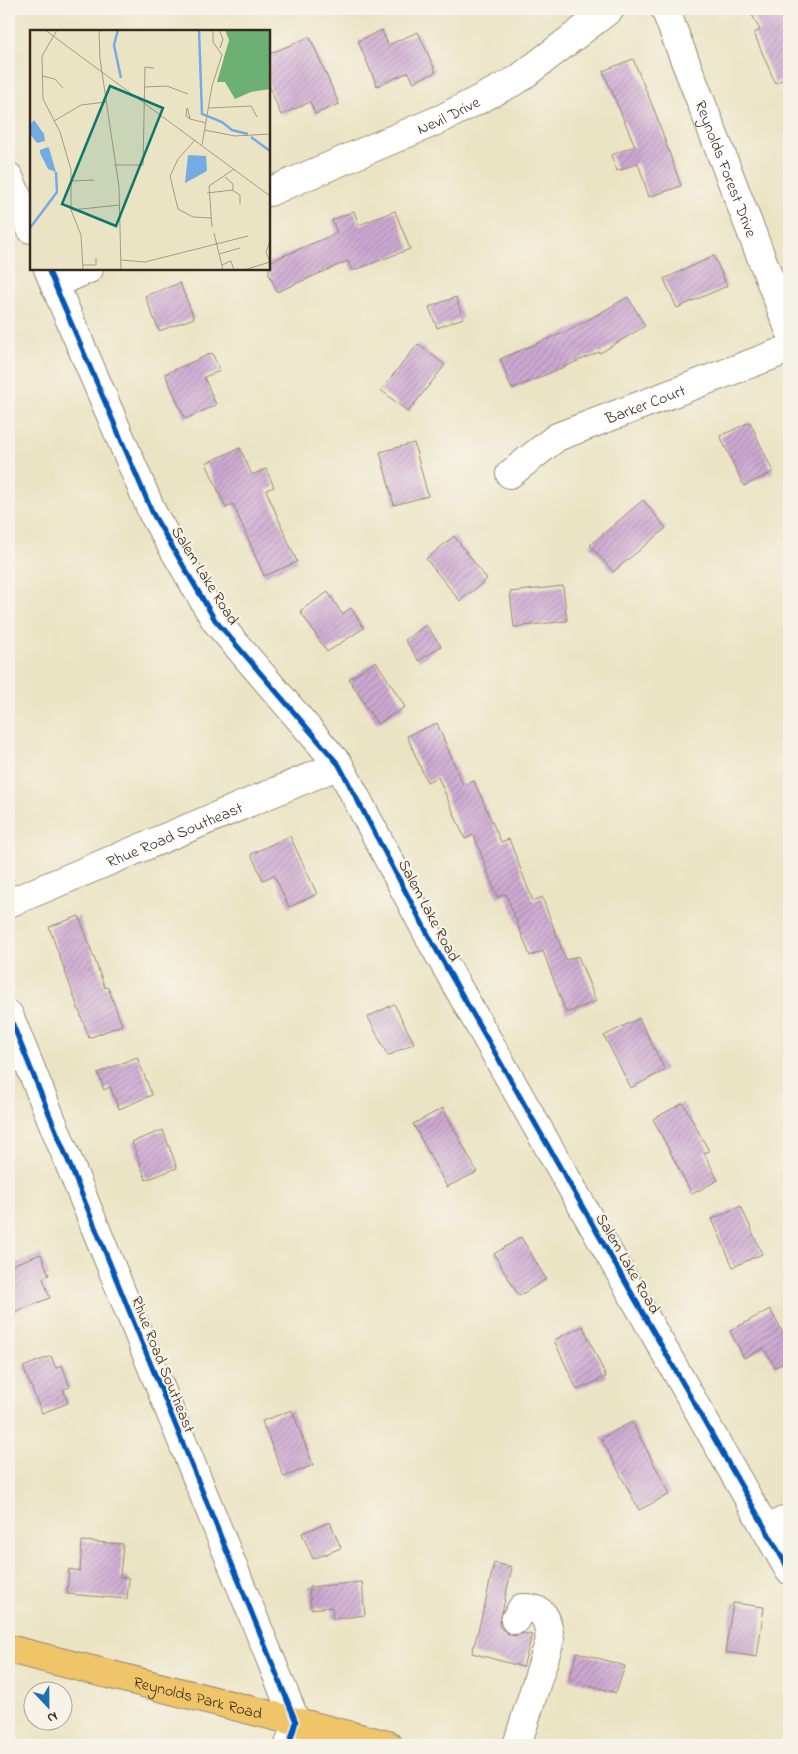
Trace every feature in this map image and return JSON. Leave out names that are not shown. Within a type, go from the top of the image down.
[{"type":"main road","name":"Reynolds Park Road","points":[[9,1648],[293,1734],[388,1745]]},
{"type":"street","name":"Nevil Drive","points":[[270,192],[443,118],[517,80],[610,9]]},
{"type":"street","name":"Reynolds Forest Drive","points":[[665,9],[789,329]]},
{"type":"street","points":[[9,177],[30,228]]},
{"type":"street","points":[[51,276],[84,270]]},
{"type":"street","name":"Salem Lake Road","points":[[51,276],[153,514],[215,620],[339,764],[432,942],[778,1524],[789,1570]]},
{"type":"street","name":"Barker Court","points":[[510,474],[557,438],[789,349]]},
{"type":"street","name":"Rhue Road Southeast","points":[[9,903],[339,764]]},
{"type":"street","name":"Rhue Road Southeast","points":[[9,1015],[293,1734]]},
{"type":"street","points":[[515,1620],[522,1608],[534,1608],[545,1615],[549,1627],[550,1640],[517,1745]]},
{"type":"building","points":[[749,9],[781,9],[789,28],[789,77],[775,83],[754,33],[760,30]]},
{"type":"building","points":[[382,30],[388,45],[418,32],[436,72],[413,82],[409,72],[377,86],[358,41]]},
{"type":"building","points":[[310,37],[339,104],[315,114],[310,102],[281,115],[270,88],[270,54]]},
{"type":"building","points":[[633,59],[655,112],[681,186],[649,197],[638,163],[617,171],[611,155],[635,146],[603,71]]},
{"type":"building","points":[[354,211],[359,225],[395,211],[410,249],[352,271],[348,261],[277,292],[269,274],[270,262],[337,233],[332,220]]},
{"type":"building","points":[[714,256],[727,286],[677,308],[664,279]]},
{"type":"building","points":[[180,283],[194,318],[159,331],[145,296]]},
{"type":"building","points":[[456,297],[463,318],[437,328],[429,307]]},
{"type":"building","points":[[628,297],[645,326],[600,353],[512,389],[500,359],[572,329]]},
{"type":"building","points":[[418,344],[445,365],[408,412],[381,390]]},
{"type":"building","points":[[212,353],[220,371],[204,377],[216,405],[185,419],[165,374]]},
{"type":"building","points":[[750,422],[773,472],[744,486],[720,436]]},
{"type":"building","points":[[414,443],[428,496],[394,505],[380,452]]},
{"type":"building","points":[[240,448],[252,475],[266,469],[274,487],[266,490],[297,562],[264,576],[233,504],[226,508],[206,463]]},
{"type":"building","points":[[643,500],[666,528],[613,572],[590,545]]},
{"type":"building","points":[[454,536],[487,579],[460,601],[426,559]]},
{"type":"building","points":[[563,586],[567,621],[514,627],[510,592]]},
{"type":"building","points":[[328,592],[342,614],[351,608],[364,628],[327,652],[300,611]]},
{"type":"building","points":[[426,625],[441,646],[419,661],[405,640]]},
{"type":"building","points":[[376,661],[405,707],[377,724],[349,679]]},
{"type":"building","points":[[437,723],[463,785],[474,781],[501,842],[509,839],[533,901],[542,897],[566,960],[578,956],[596,1001],[566,1013],[543,951],[530,956],[506,894],[497,897],[474,835],[465,839],[438,777],[427,782],[407,736]]},
{"type":"building","points":[[290,836],[317,894],[289,907],[274,875],[263,880],[251,854]]},
{"type":"building","points":[[79,916],[105,988],[108,987],[122,1025],[89,1038],[49,927]]},
{"type":"building","points":[[394,1004],[414,1043],[388,1056],[368,1017]]},
{"type":"building","points":[[639,1018],[665,1070],[631,1088],[604,1036]]},
{"type":"building","points":[[137,1057],[152,1095],[119,1109],[110,1087],[104,1090],[98,1073]]},
{"type":"building","points":[[683,1103],[709,1151],[704,1153],[718,1180],[692,1194],[653,1119]]},
{"type":"building","points":[[443,1108],[477,1172],[447,1187],[413,1124]]},
{"type":"building","points":[[163,1130],[177,1168],[146,1180],[132,1142]]},
{"type":"building","points":[[741,1206],[762,1254],[733,1267],[712,1219]]},
{"type":"building","points":[[521,1237],[546,1279],[519,1296],[494,1254]]},
{"type":"building","points":[[41,1254],[49,1275],[43,1278],[50,1298],[9,1314],[9,1266]]},
{"type":"building","points":[[770,1309],[789,1345],[789,1360],[775,1367],[764,1348],[744,1358],[730,1331]]},
{"type":"building","points":[[583,1326],[606,1377],[577,1390],[554,1340]]},
{"type":"building","points":[[51,1356],[56,1368],[62,1365],[70,1387],[63,1389],[68,1403],[42,1413],[23,1367]]},
{"type":"building","points":[[292,1410],[313,1465],[284,1477],[262,1421]]},
{"type":"building","points":[[632,1422],[670,1494],[639,1510],[601,1438]]},
{"type":"building","points":[[330,1522],[341,1548],[313,1559],[302,1533]]},
{"type":"building","points":[[82,1541],[123,1544],[120,1577],[129,1578],[127,1599],[67,1594],[69,1569],[80,1571]]},
{"type":"building","points":[[494,1563],[512,1567],[499,1626],[508,1634],[515,1636],[524,1633],[532,1635],[523,1667],[472,1653]]},
{"type":"building","points":[[362,1582],[365,1615],[333,1619],[332,1607],[311,1609],[309,1587]]},
{"type":"building","points":[[733,1603],[764,1607],[757,1657],[725,1652]]},
{"type":"building","points":[[577,1652],[625,1666],[616,1693],[569,1679]]},
{"type":"cycle path","points":[[48,270],[153,514],[215,620],[339,765],[432,942],[789,1570]]},
{"type":"cycle path","points":[[9,1015],[296,1722],[289,1745]]}]
